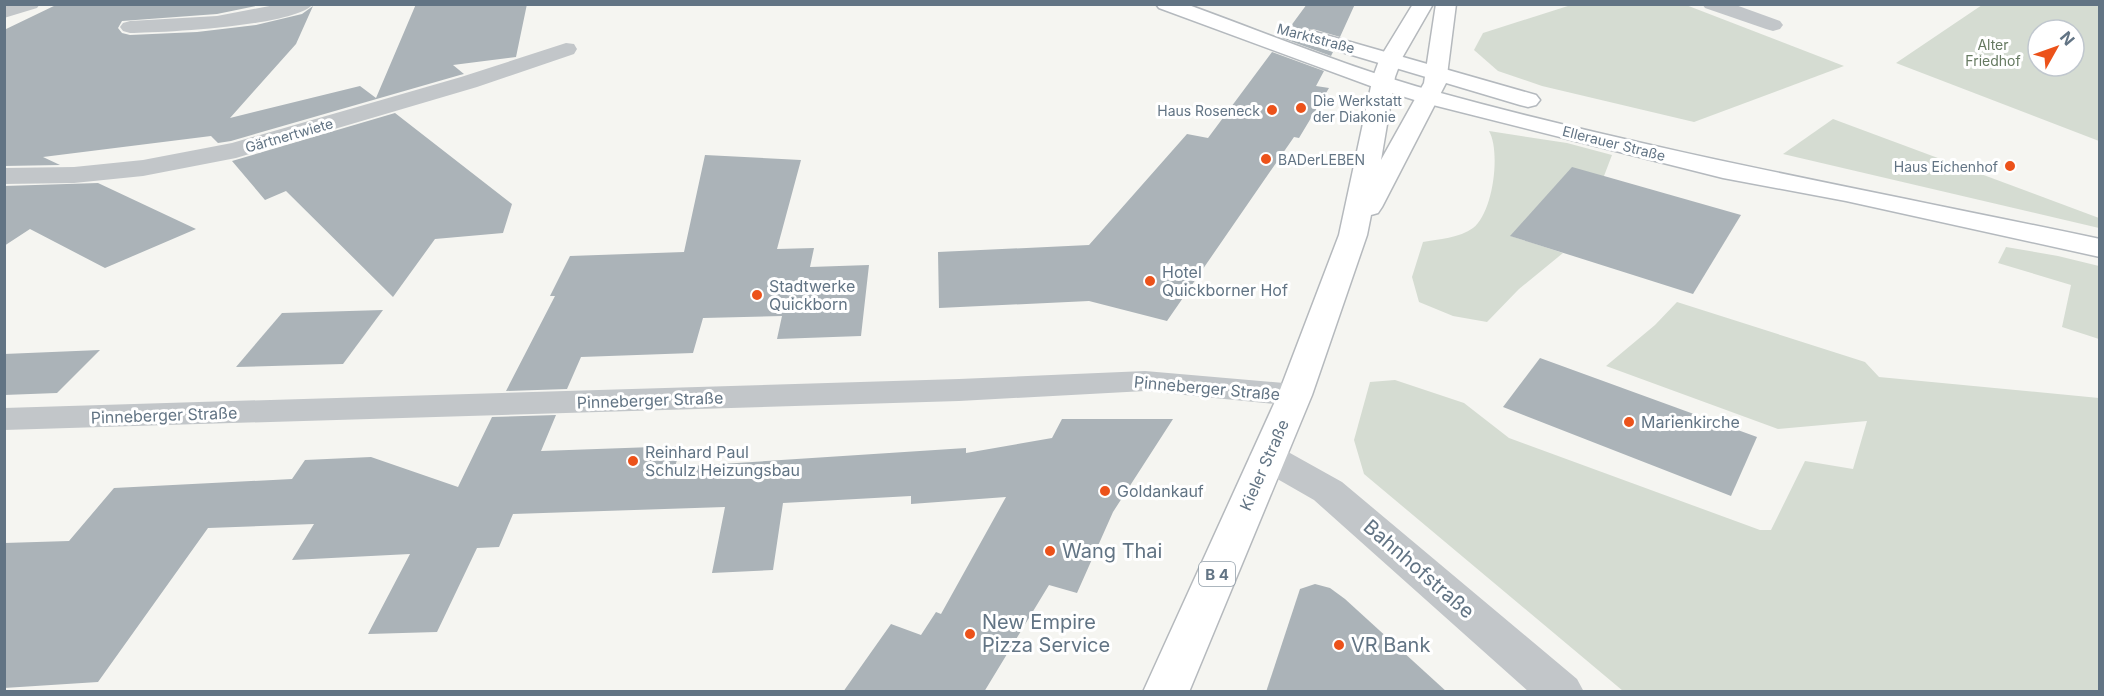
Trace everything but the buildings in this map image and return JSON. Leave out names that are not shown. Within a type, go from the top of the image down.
[{"type":"main road","name":"Marktstraße","points":[[1166,4],[1383,83]]},
{"type":"main road","name":"Marktstraße","points":[[1193,4],[1438,72]]},
{"type":"main road","name":"Kieler Straße","points":[[1166,692],[1295,396],[1353,235],[1383,83],[1391,58],[1424,4]]},
{"type":"main road","name":"Kieler Straße","points":[[1353,235],[1429,97],[1438,72],[1446,4]]},
{"type":"main road","name":"Ellerauer Straße","points":[[1438,72],[1846,193]]},
{"type":"main road","name":"Ellerauer Straße","points":[[1383,83],[1429,97],[1723,171],[1846,193],[2100,248]]},
{"type":"street","points":[[4,12],[30,4]]},
{"type":"street","points":[[130,27],[178,28],[258,16],[303,4]]},
{"type":"street","points":[[1712,4],[1773,25]]},
{"type":"street","name":"Gärtnertwiete","points":[[4,176],[74,175],[143,168],[236,150],[469,82],[566,49]]},
{"type":"street","name":"Pinneberger Straße","points":[[4,419],[959,390],[1145,381],[1295,396]]},
{"type":"street","name":"Bahnhofstraße","points":[[1268,457],[1328,491],[1561,692]]},
{"type":"green space","points":[[1571,5],[1686,5],[1844,66],[1694,122],[1542,86],[1498,71],[1474,50],[1483,33]]},
{"type":"green space","name":"Alter Friedhof","points":[[1982,5],[2099,5],[2099,141],[1896,63]]},
{"type":"green space","points":[[1833,119],[2099,218],[2099,228],[1783,154]]},
{"type":"green space","points":[[1489,131],[1567,143],[1612,155],[1604,176],[1511,236],[1563,253],[1519,289],[1487,322],[1453,316],[1419,302],[1412,277],[1423,242],[1449,238],[1468,231],[1480,220],[1486,209],[1493,182],[1494,167],[1493,141]]},
{"type":"green space","points":[[2006,247],[2099,266],[2099,339],[2062,327],[2071,285],[1998,263]]},
{"type":"green space","points":[[1677,302],[1865,362],[1879,377],[2099,398],[2099,691],[1623,691],[1364,474],[1354,440],[1370,382],[1395,380],[1464,403],[1509,438],[1760,530],[1771,530],[1805,461],[1853,469],[1867,421],[1778,429],[1606,366],[1655,325]]},
{"type":"place","name":"Die Werkstatt der Diakonie","points":[[1301,108]]},
{"type":"place","name":"Haus Roseneck","points":[[1272,110]]},
{"type":"place","name":"BADerLEBEN","points":[[1266,159]]},
{"type":"place","name":"Haus Eichenhof","points":[[2010,166]]},
{"type":"place","name":"Hotel Quickborner Hof","points":[[1150,281]]},
{"type":"place","name":"Stadtwerke Quickborn","points":[[757,295]]},
{"type":"place","name":"Marienkirche","points":[[1629,422]]},
{"type":"place","name":"Reinhard Paul Schulz Heizungsbau","points":[[633,461]]},
{"type":"place","name":"Goldankauf","points":[[1105,491]]},
{"type":"place","name":"Wang Thai","points":[[1050,551]]},
{"type":"place","name":"New Empire Pizza Service","points":[[970,634]]},
{"type":"place","name":"VR Bank","points":[[1339,645]]}]
